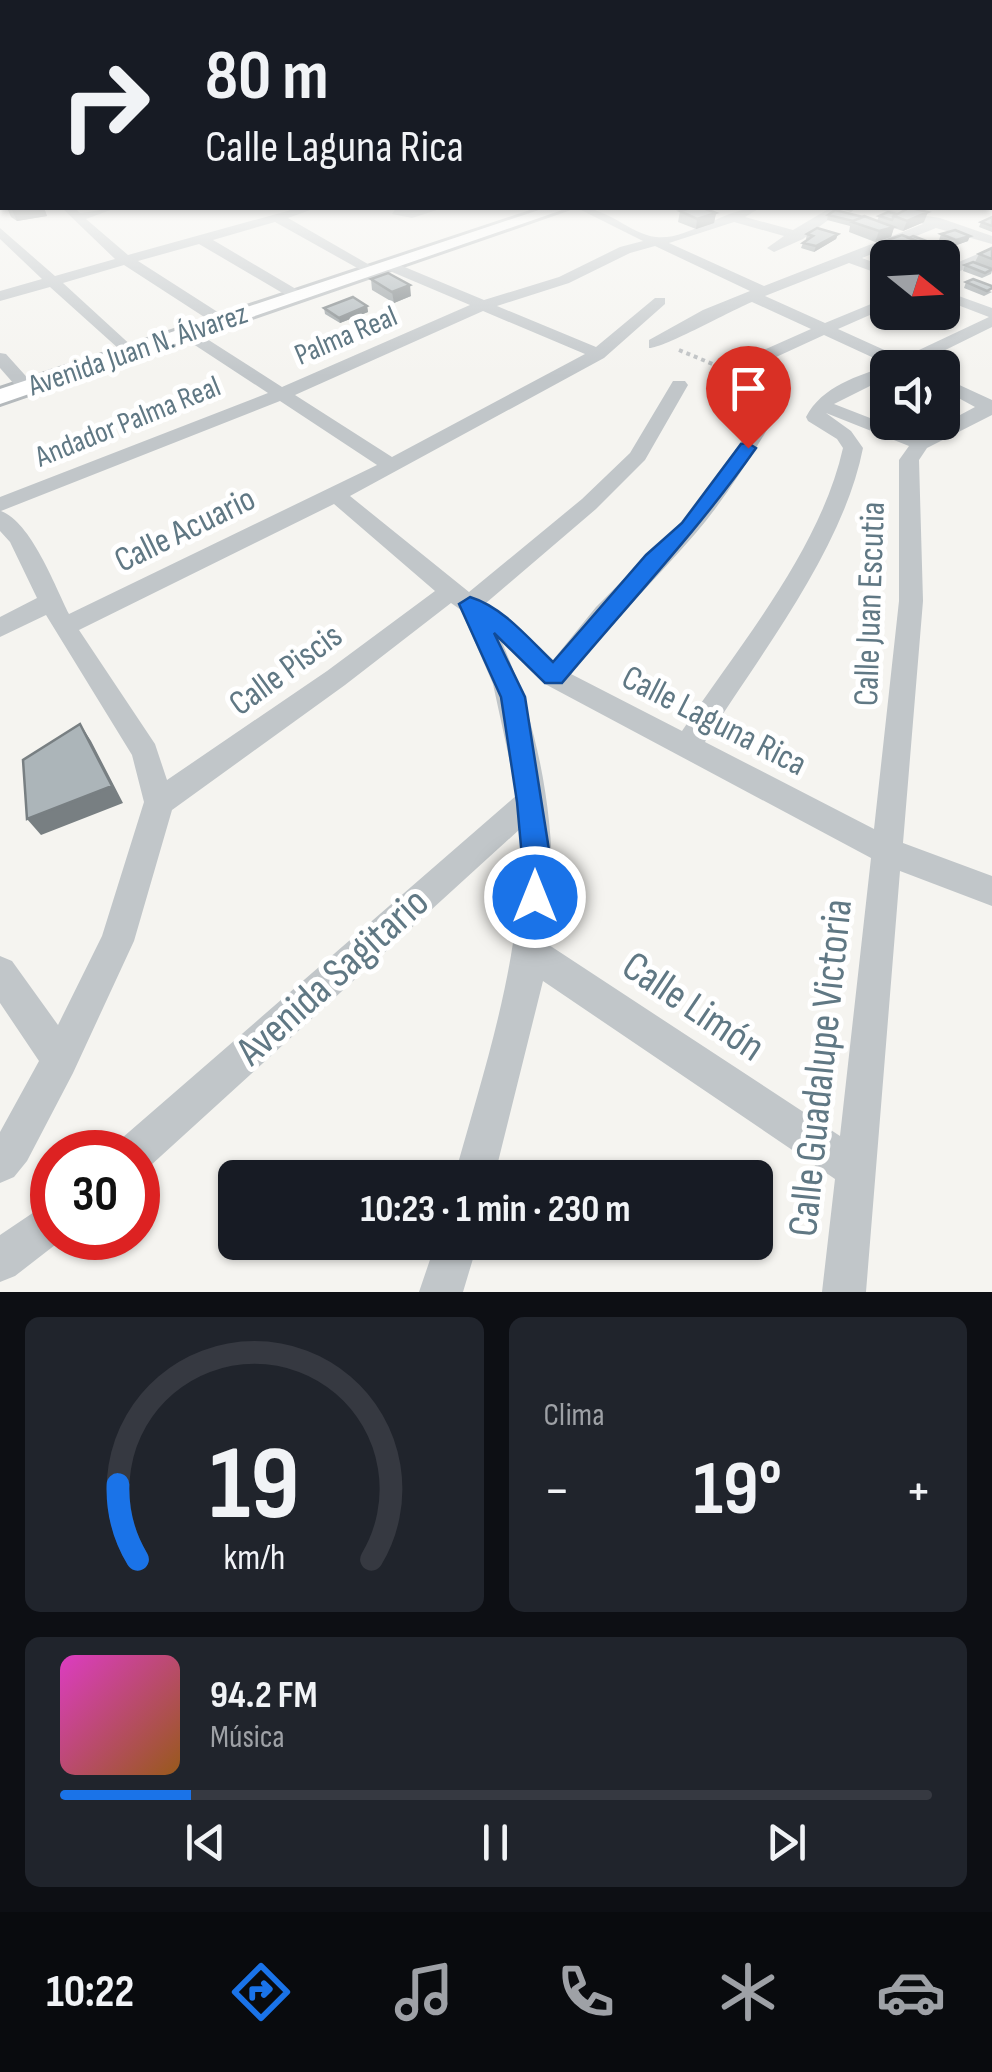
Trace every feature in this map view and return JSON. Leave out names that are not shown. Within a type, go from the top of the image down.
[{"type":"main road","name":"Avenida Juan N. Álvarez","points":[[0,397],[419,255]]},
{"type":"street","points":[[26,255],[129,353]]},
{"type":"street","points":[[120,255],[221,322]]},
{"type":"street","points":[[0,296],[147,255]]},
{"type":"street","points":[[230,255],[296,295]]},
{"type":"street","points":[[355,255],[598,354]]},
{"type":"street","name":"Palma Real","points":[[279,394],[484,305],[564,280],[621,255]]},
{"type":"street","points":[[686,255],[870,354]]},
{"type":"street","points":[[654,344],[709,313],[857,255]]},
{"type":"street","points":[[960,267],[985,255]]},
{"type":"street","points":[[850,258],[870,266]]},
{"type":"street","points":[[564,280],[587,292]]},
{"type":"street","points":[[960,301],[992,314]]},
{"type":"street","name":"Calle Acuario","points":[[57,615],[336,495],[392,466],[598,354],[660,302]]},
{"type":"street","points":[[731,371],[870,310]]},
{"type":"street","points":[[934,350],[992,321]]},
{"type":"street","points":[[187,333],[392,466]]},
{"type":"street","points":[[0,358],[27,388]]},
{"type":"street","points":[[686,748],[810,557],[844,492],[853,448],[851,441],[815,417],[820,405],[840,391],[870,379]]},
{"type":"street","name":"Calle Piscis","points":[[159,802],[336,678],[460,598],[589,504],[638,456],[680,385]]},
{"type":"street","points":[[554,677],[641,573],[689,527],[748,448],[781,391]]},
{"type":"street","points":[[960,391],[991,407]]},
{"type":"street","name":"Andador Palma Real","points":[[0,504],[279,394]]},
{"type":"street","points":[[820,405],[920,444],[991,407]]},
{"type":"street","name":"Calle Juan Escutia","points":[[888,852],[911,601],[909,460],[920,444]]},
{"type":"street","name":"Calle Laguna Rica","points":[[336,495],[460,598],[500,624],[554,677],[888,852],[992,891]]},
{"type":"street","points":[[0,1162],[13,1147],[60,1060],[117,941],[159,802],[144,752],[6,535]]},
{"type":"street","points":[[460,598],[513,697],[538,869],[531,953],[479,1160]]},
{"type":"street","points":[[0,628],[57,615]]},
{"type":"street","name":"Avenida Sagitario","points":[[160,1131],[530,802]]},
{"type":"street","name":"Calle Guadalupe Victoria","points":[[844,1292],[888,852]]},
{"type":"street","name":"Calle Limón","points":[[531,953],[855,1169]]},
{"type":"street","points":[[0,973],[60,1060]]},
{"type":"street","points":[[0,1261],[30,1237]]},
{"type":"building","points":[[973,262],[992,269],[985,273],[965,265]]},
{"type":"building","points":[[388,273],[410,285],[392,292],[371,279]]},
{"type":"building","points":[[973,279],[992,288],[987,291],[966,282]]},
{"type":"building","points":[[353,297],[367,306],[339,318],[324,308]]},
{"type":"building","points":[[80,724],[112,786],[27,819],[23,760]]},
{"type":"route","points":[[535,897],[538,869],[513,697],[470,604],[500,624],[554,677],[605,613],[689,527],[748,448]]}]
